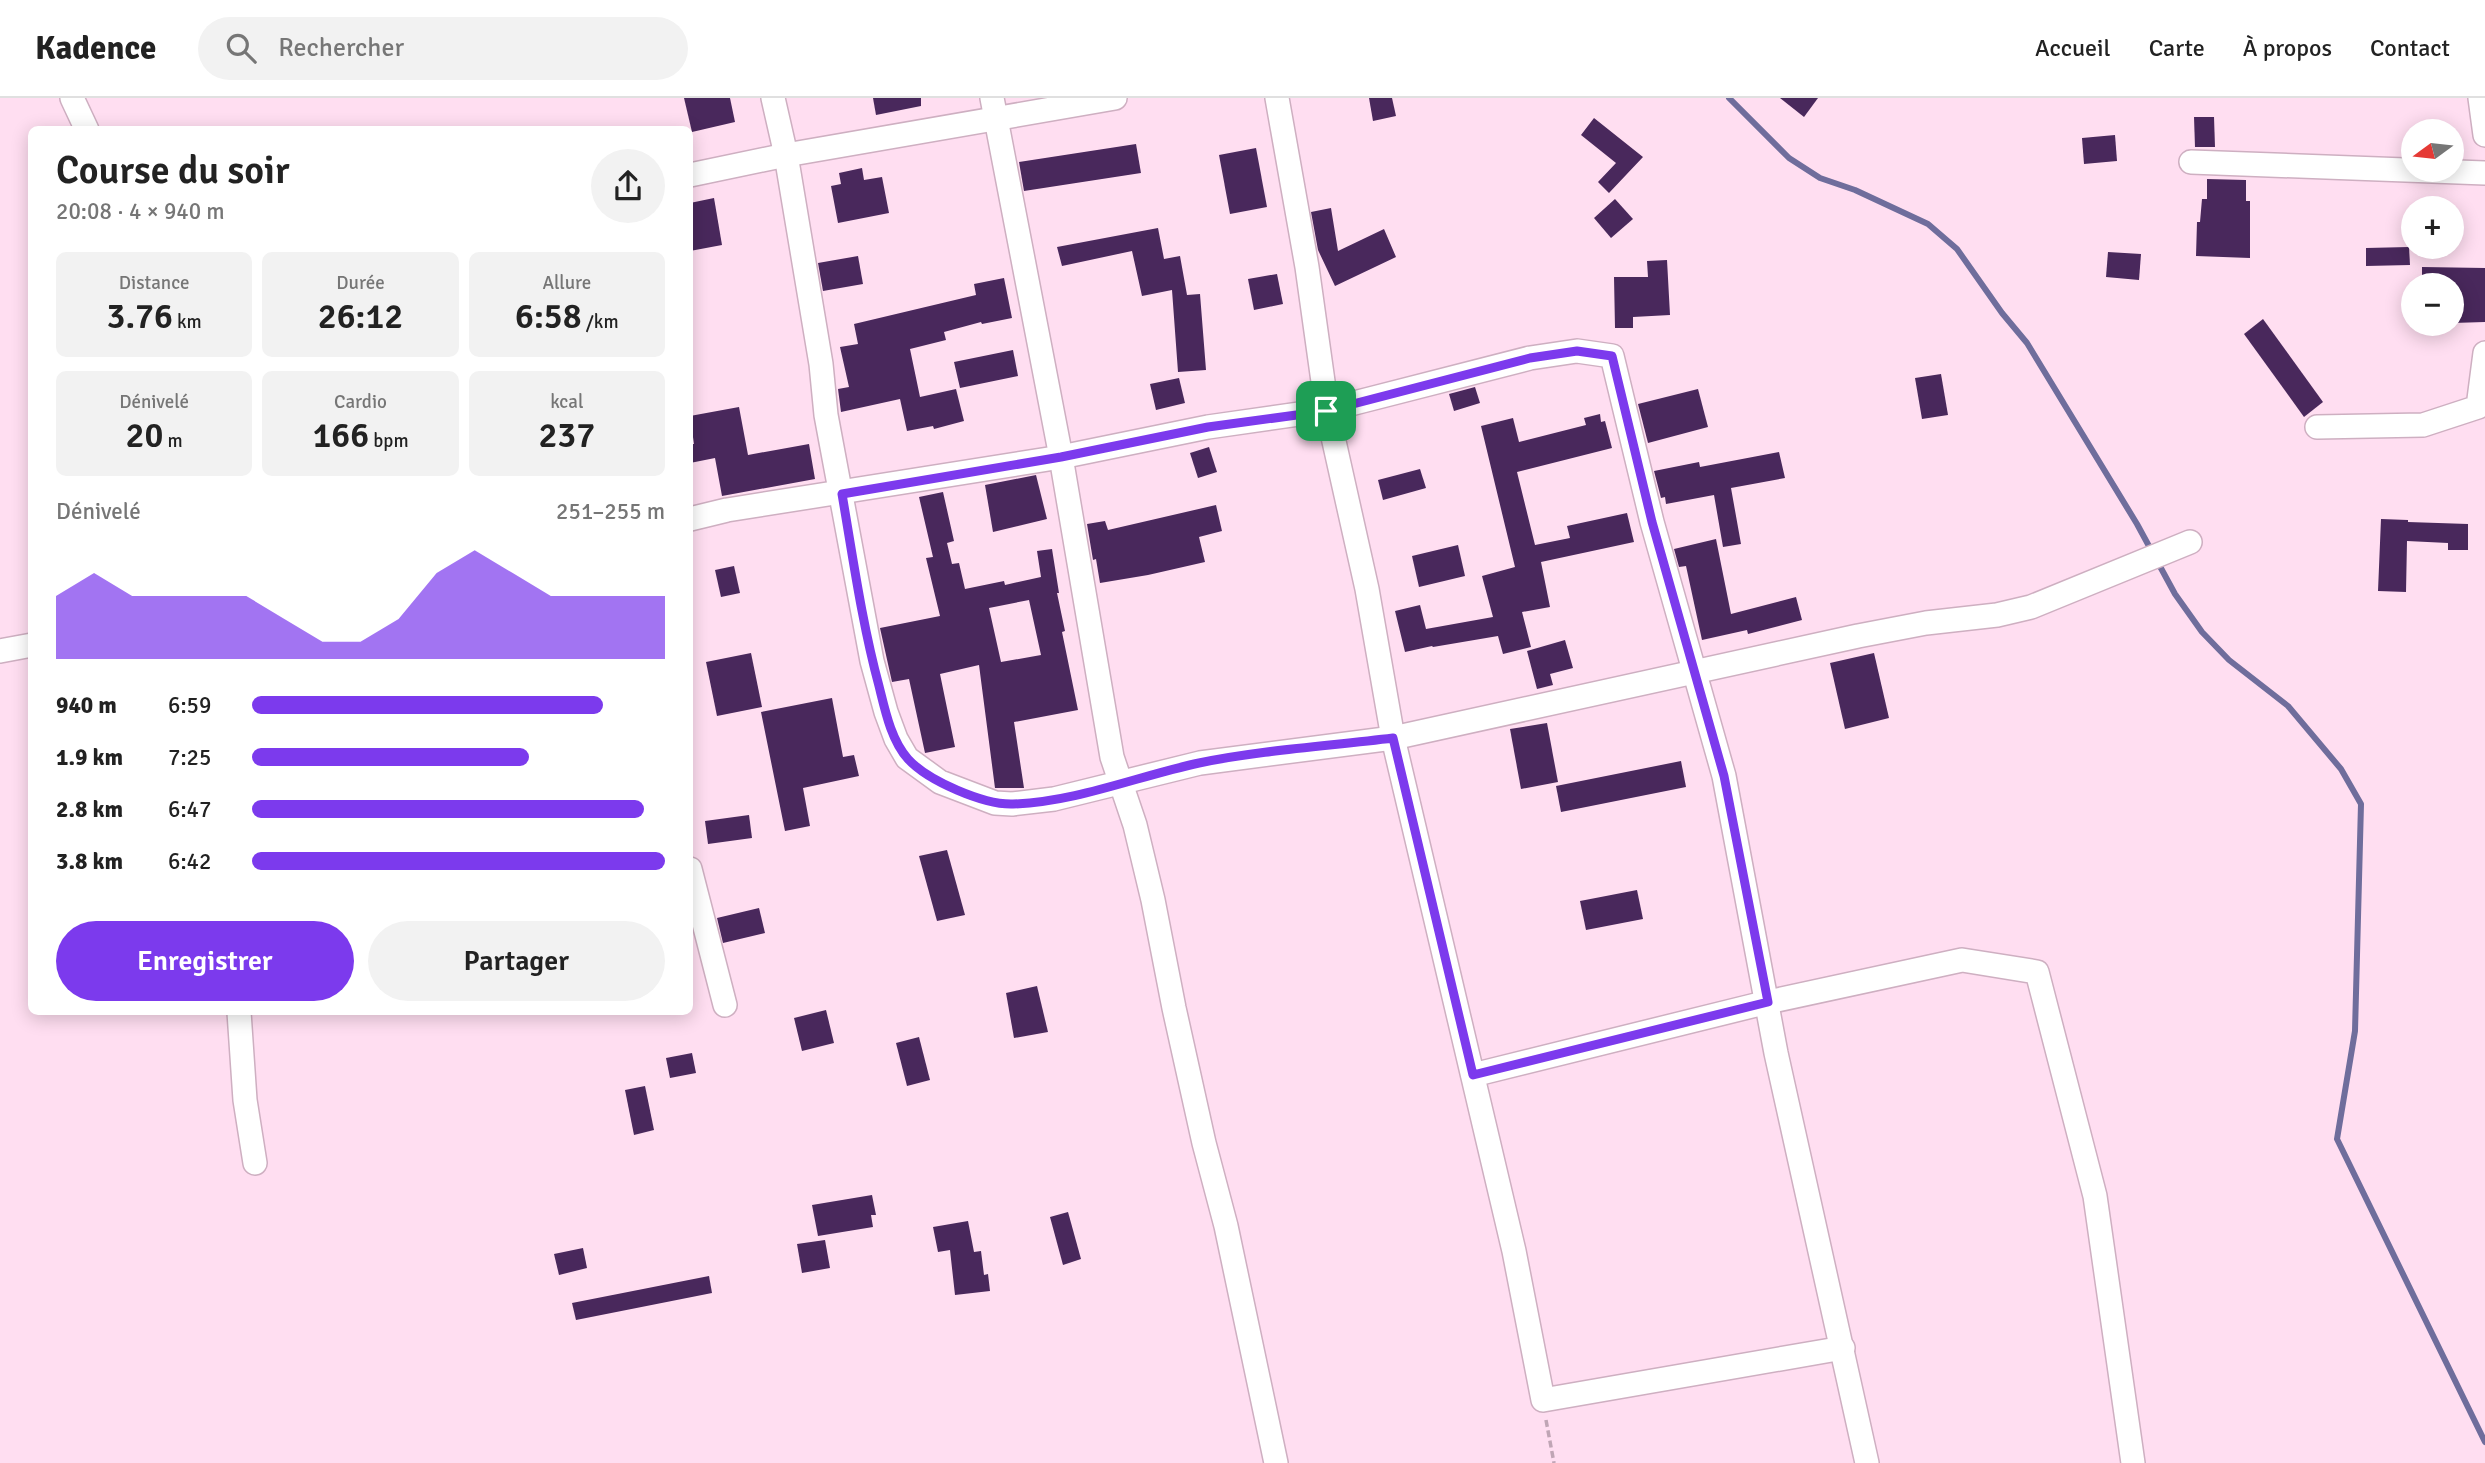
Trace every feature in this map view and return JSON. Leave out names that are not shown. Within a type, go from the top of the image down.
[{"type":"street","points":[[72,98],[85,126]]},
{"type":"street","points":[[773,98],[786,155],[821,364],[826,415],[872,661],[886,712],[896,739],[908,758],[940,782],[995,803],[1012,804],[1054,799],[1224,759],[1393,738],[1926,623],[1997,615],[2031,607],[2190,542]]},
{"type":"street","points":[[693,174],[993,108],[1115,98]]},
{"type":"street","points":[[1277,98],[1307,267],[1326,411],[1367,589],[1393,738],[1514,1251],[1543,1400],[1843,1348]]},
{"type":"street","points":[[2480,98],[2485,135]]},
{"type":"street","points":[[993,108],[1061,457],[1112,757],[1135,825],[1153,900],[1174,1008],[1226,1226],[1276,1463]]},
{"type":"street","points":[[2191,162],[2485,173]]},
{"type":"street","points":[[693,518],[727,510],[842,494],[1061,457],[1208,427],[1326,411],[1530,358],[1577,351],[1612,356],[1652,522],[1724,776],[1776,1053],[1867,1463]]},
{"type":"street","points":[[2318,427],[2423,425],[2477,407],[2485,353]]},
{"type":"street","points":[[0,651],[28,646]]},
{"type":"street","points":[[693,881],[724,1005]]},
{"type":"street","points":[[1473,1075],[1768,1002],[1962,960],[2037,972],[2095,1196],[2133,1463]]},
{"type":"street","points":[[239,1015],[245,1100],[255,1163]]},
{"type":"path","points":[[1543,1400],[1554,1463]]},
{"type":"building","points":[[684,98],[730,98],[735,122],[693,132],[693,126],[691,126]]},
{"type":"building","points":[[873,98],[921,98],[921,106],[876,115]]},
{"type":"building","points":[[1369,98],[1392,98],[1396,116],[1373,121]]},
{"type":"building","points":[[1780,98],[1818,98],[1804,117]]},
{"type":"building","points":[[2194,117],[2214,117],[2215,147],[2195,147]]},
{"type":"building","points":[[1594,118],[1643,157],[1609,193],[1598,182],[1616,163],[1581,135]]},
{"type":"building","points":[[2115,135],[2117,161],[2084,164],[2082,138]]},
{"type":"building","points":[[1136,144],[1141,173],[1024,191],[1019,162]]},
{"type":"building","points":[[1256,148],[1267,207],[1230,214],[1219,155]]},
{"type":"building","points":[[862,168],[864,180],[882,177],[889,213],[838,223],[831,186],[841,184],[839,173]]},
{"type":"building","points":[[2207,179],[2246,180],[2246,201],[2250,201],[2250,258],[2196,256],[2197,222],[2200,222],[2202,199],[2207,199]]},
{"type":"building","points":[[714,198],[722,245],[693,250],[693,202]]},
{"type":"building","points":[[1615,199],[1633,219],[1611,238],[1594,218]]},
{"type":"building","points":[[1331,208],[1338,251],[1384,229],[1396,257],[1335,286],[1318,250],[1311,212]]},
{"type":"building","points":[[1158,228],[1164,259],[1180,256],[1187,295],[1200,294],[1206,370],[1178,372],[1172,290],[1142,296],[1132,251],[1062,266],[1057,247]]},
{"type":"building","points":[[2401,247],[2401,259],[2410,259],[2410,265],[2366,266],[2366,248]]},
{"type":"building","points":[[2108,252],[2141,254],[2139,280],[2106,277]]},
{"type":"building","points":[[858,256],[863,284],[823,291],[818,263]]},
{"type":"building","points":[[1667,260],[1670,315],[1633,317],[1633,328],[1615,328],[1614,277],[1648,277],[1647,261]]},
{"type":"building","points":[[2422,267],[2485,268],[2485,322],[2464,323],[2464,273],[2422,273]]},
{"type":"building","points":[[1277,274],[1283,304],[1254,310],[1248,279]]},
{"type":"building","points":[[1004,278],[1012,318],[982,324],[981,322],[944,332],[946,340],[910,349],[920,397],[956,389],[964,421],[934,429],[933,426],[907,431],[900,399],[841,412],[838,389],[849,387],[840,347],[858,344],[854,324],[976,295],[974,284]]},
{"type":"building","points":[[2263,319],[2323,402],[2304,417],[2244,334]]},
{"type":"building","points":[[1013,350],[1018,376],[960,388],[954,362]]},
{"type":"building","points":[[1941,374],[1948,415],[1922,419],[1915,378]]},
{"type":"building","points":[[1179,378],[1185,403],[1156,410],[1150,384]]},
{"type":"building","points":[[1475,387],[1480,403],[1454,411],[1449,394]]},
{"type":"building","points":[[1698,389],[1708,427],[1648,443],[1638,404]]},
{"type":"building","points":[[739,407],[748,455],[809,444],[815,479],[722,496],[715,458],[693,462],[693,415]]},
{"type":"building","points":[[1600,414],[1601,422],[1605,421],[1612,448],[1517,472],[1535,545],[1570,538],[1567,526],[1627,513],[1634,542],[1541,562],[1550,607],[1522,612],[1531,647],[1503,654],[1498,636],[1405,652],[1395,611],[1420,605],[1426,629],[1493,617],[1482,576],[1515,567],[1481,426],[1513,418],[1519,442],[1586,425],[1584,418]]},
{"type":"building","points":[[1209,447],[1217,472],[1198,478],[1190,453]]},
{"type":"building","points":[[1779,452],[1785,478],[1731,488],[1741,544],[1723,547],[1714,495],[1666,504],[1665,497],[1661,498],[1654,471],[1699,462],[1700,467]]},
{"type":"building","points":[[1420,469],[1426,488],[1383,500],[1378,480]]},
{"type":"building","points":[[1036,475],[1047,519],[993,532],[985,485]]},
{"type":"building","points":[[943,492],[954,541],[947,543],[952,564],[959,563],[965,589],[1004,581],[1005,585],[1041,577],[1037,551],[1052,549],[1065,631],[1062,632],[1078,710],[1014,722],[1024,788],[995,788],[979,665],[940,674],[955,747],[925,753],[909,679],[892,682],[880,628],[940,616],[926,558],[933,557],[919,497]],"holes":[[[1029,600],[1041,655],[1001,662],[989,608]]]},
{"type":"building","points":[[1216,505],[1222,531],[1199,537],[1205,562],[1100,583],[1087,524],[1105,521],[1108,530]]},
{"type":"building","points":[[2381,519],[2468,524],[2468,550],[2448,550],[2448,543],[2407,541],[2406,592],[2378,591]]},
{"type":"building","points":[[1716,539],[1731,614],[1796,597],[1802,620],[1748,634],[1747,630],[1702,640],[1686,566],[1679,567],[1674,549]]},
{"type":"building","points":[[1458,545],[1465,576],[1419,587],[1412,556]]},
{"type":"building","points":[[734,566],[740,593],[721,597],[715,570]]},
{"type":"building","points":[[1565,640],[1573,668],[1550,674],[1553,685],[1537,689],[1527,651]]},
{"type":"building","points":[[751,653],[762,707],[717,716],[706,662]]},
{"type":"building","points":[[1874,653],[1889,718],[1845,729],[1830,663]]},
{"type":"building","points":[[832,698],[843,757],[854,755],[859,776],[803,788],[810,826],[785,831],[761,712]]},
{"type":"building","points":[[1547,723],[1558,782],[1521,789],[1510,729]]},
{"type":"building","points":[[1681,761],[1686,787],[1561,812],[1556,786]]},
{"type":"building","points":[[749,815],[752,838],[708,844],[705,821]]},
{"type":"building","points":[[947,850],[965,915],[937,921],[919,856]]},
{"type":"building","points":[[1637,890],[1643,919],[1586,930],[1580,901]]},
{"type":"building","points":[[759,908],[765,933],[723,943],[717,918]]},
{"type":"building","points":[[1037,986],[1048,1032],[1014,1038],[1006,993]]},
{"type":"building","points":[[826,1010],[834,1043],[802,1051],[794,1018]]},
{"type":"building","points":[[919,1037],[930,1080],[907,1086],[896,1043]]},
{"type":"building","points":[[692,1053],[696,1073],[670,1078],[666,1058]]},
{"type":"building","points":[[645,1086],[654,1130],[634,1135],[625,1090]]},
{"type":"building","points":[[872,1195],[876,1215],[871,1215],[873,1227],[818,1236],[812,1205]]},
{"type":"building","points":[[1068,1212],[1081,1259],[1063,1265],[1050,1217]]},
{"type":"building","points":[[968,1221],[974,1252],[981,1251],[984,1275],[988,1274],[990,1291],[955,1295],[950,1250],[938,1252],[933,1227]]},
{"type":"building","points":[[825,1240],[830,1268],[802,1273],[797,1244]]},
{"type":"building","points":[[583,1248],[587,1268],[559,1275],[554,1254]]},
{"type":"building","points":[[709,1276],[712,1293],[576,1320],[572,1303]]},
{"type":"waterway","points":[[1729,98],[1789,158],[1820,178],[1855,190],[1928,224],[1957,249],[2002,313],[2027,343],[2137,524],[2175,594],[2202,632],[2229,660],[2288,706],[2341,769],[2361,804],[2355,1031],[2337,1139],[2485,1442]]},
{"type":"route","points":[[1577,351],[1612,356],[1652,522],[1724,776],[1768,1002],[1473,1075],[1393,738],[1200,763],[1054,799],[1012,804],[995,803],[940,782],[908,758],[896,739],[872,661],[842,494],[1061,457],[1208,427],[1326,411],[1530,358],[1577,351]]}]
